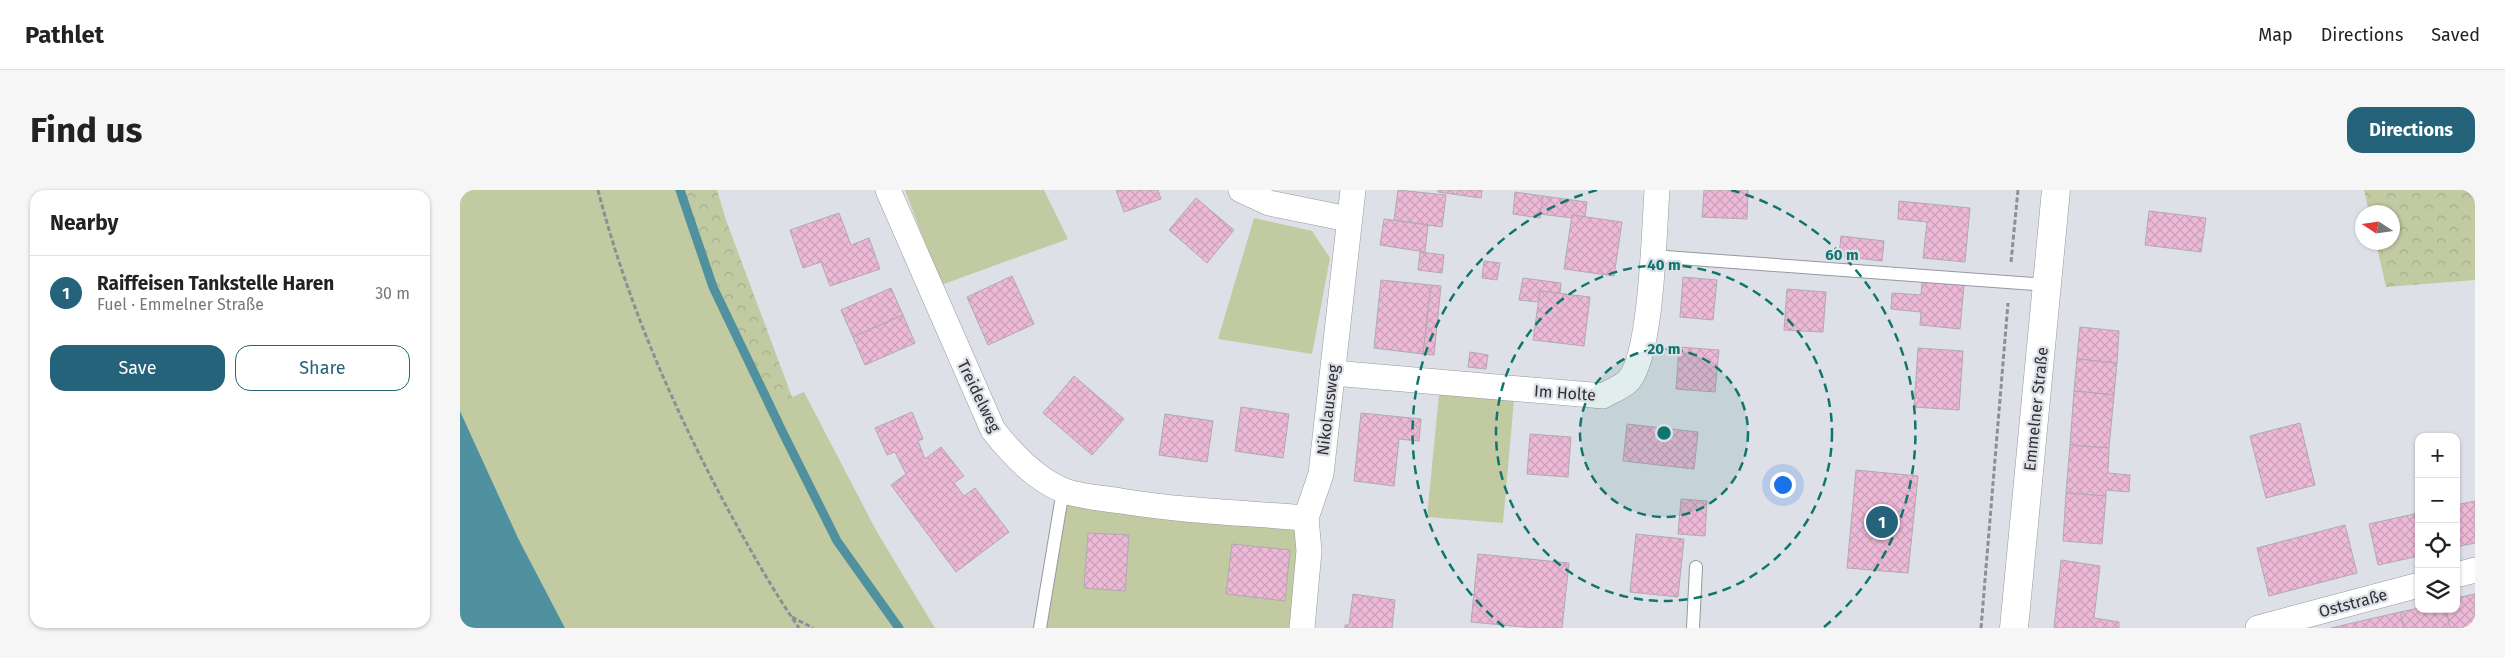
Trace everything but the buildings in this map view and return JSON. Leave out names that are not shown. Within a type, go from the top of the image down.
[{"type":"street","name":"Treidelweg","points":[[888,190],[993,430],[1012,454],[1041,477],[1063,490],[1146,505],[1306,518]]},
{"type":"street","points":[[1241,190],[1269,203],[1348,219]]},
{"type":"street","name":"Nikolausweg","points":[[1302,628],[1310,551],[1306,518],[1321,474],[1348,219],[1353,190]]},
{"type":"street","name":"Im Holte","points":[[1333,373],[1603,396],[1628,381],[1638,365],[1645,339],[1657,190]]},
{"type":"street","name":"Emmelner Straße","points":[[2014,628],[2056,190]]},
{"type":"street","points":[[2460,574],[2475,570]]},
{"type":"street","name":"Oststraße","points":[[2258,628],[2415,586]]},
{"type":"lane","points":[[1652,256],[2048,285]]},
{"type":"lane","points":[[1040,628],[1063,490]]},
{"type":"lane","points":[[1693,628],[1696,567]]},
{"type":"path","points":[[598,190],[604,216],[645,334],[694,447],[748,546],[799,628]]},
{"type":"path","points":[[1981,628],[2018,190]]},
{"type":"path","points":[[791,616],[813,628]]},
{"type":"green space","points":[[460,190],[680,190],[713,288],[792,397],[804,392],[877,532],[935,628],[565,628],[518,538],[460,411]]},
{"type":"green space","points":[[680,190],[717,190],[726,220],[792,397],[770,406],[713,287]]},
{"type":"green space","points":[[905,190],[1044,190],[1068,239],[941,285]]},
{"type":"green space","points":[[2364,190],[2475,190],[2475,280],[2386,287],[2378,250],[2400,250],[2400,205],[2367,205]]},
{"type":"green space","points":[[1254,218],[1312,231],[1330,258],[1312,354],[1218,339]]},
{"type":"green space","points":[[1439,394],[1514,400],[1503,523],[1427,517]]},
{"type":"green space","points":[[1063,490],[1306,518],[1302,628],[1038,628]]},
{"type":"water","points":[[460,411],[518,538],[565,628],[460,628]]},
{"type":"waterway","points":[[680,190],[713,287],[782,431],[837,541],[899,628]]},
{"type":"place","name":"Raiffeisen Tankstelle Haren","points":[[1882,522]]}]
